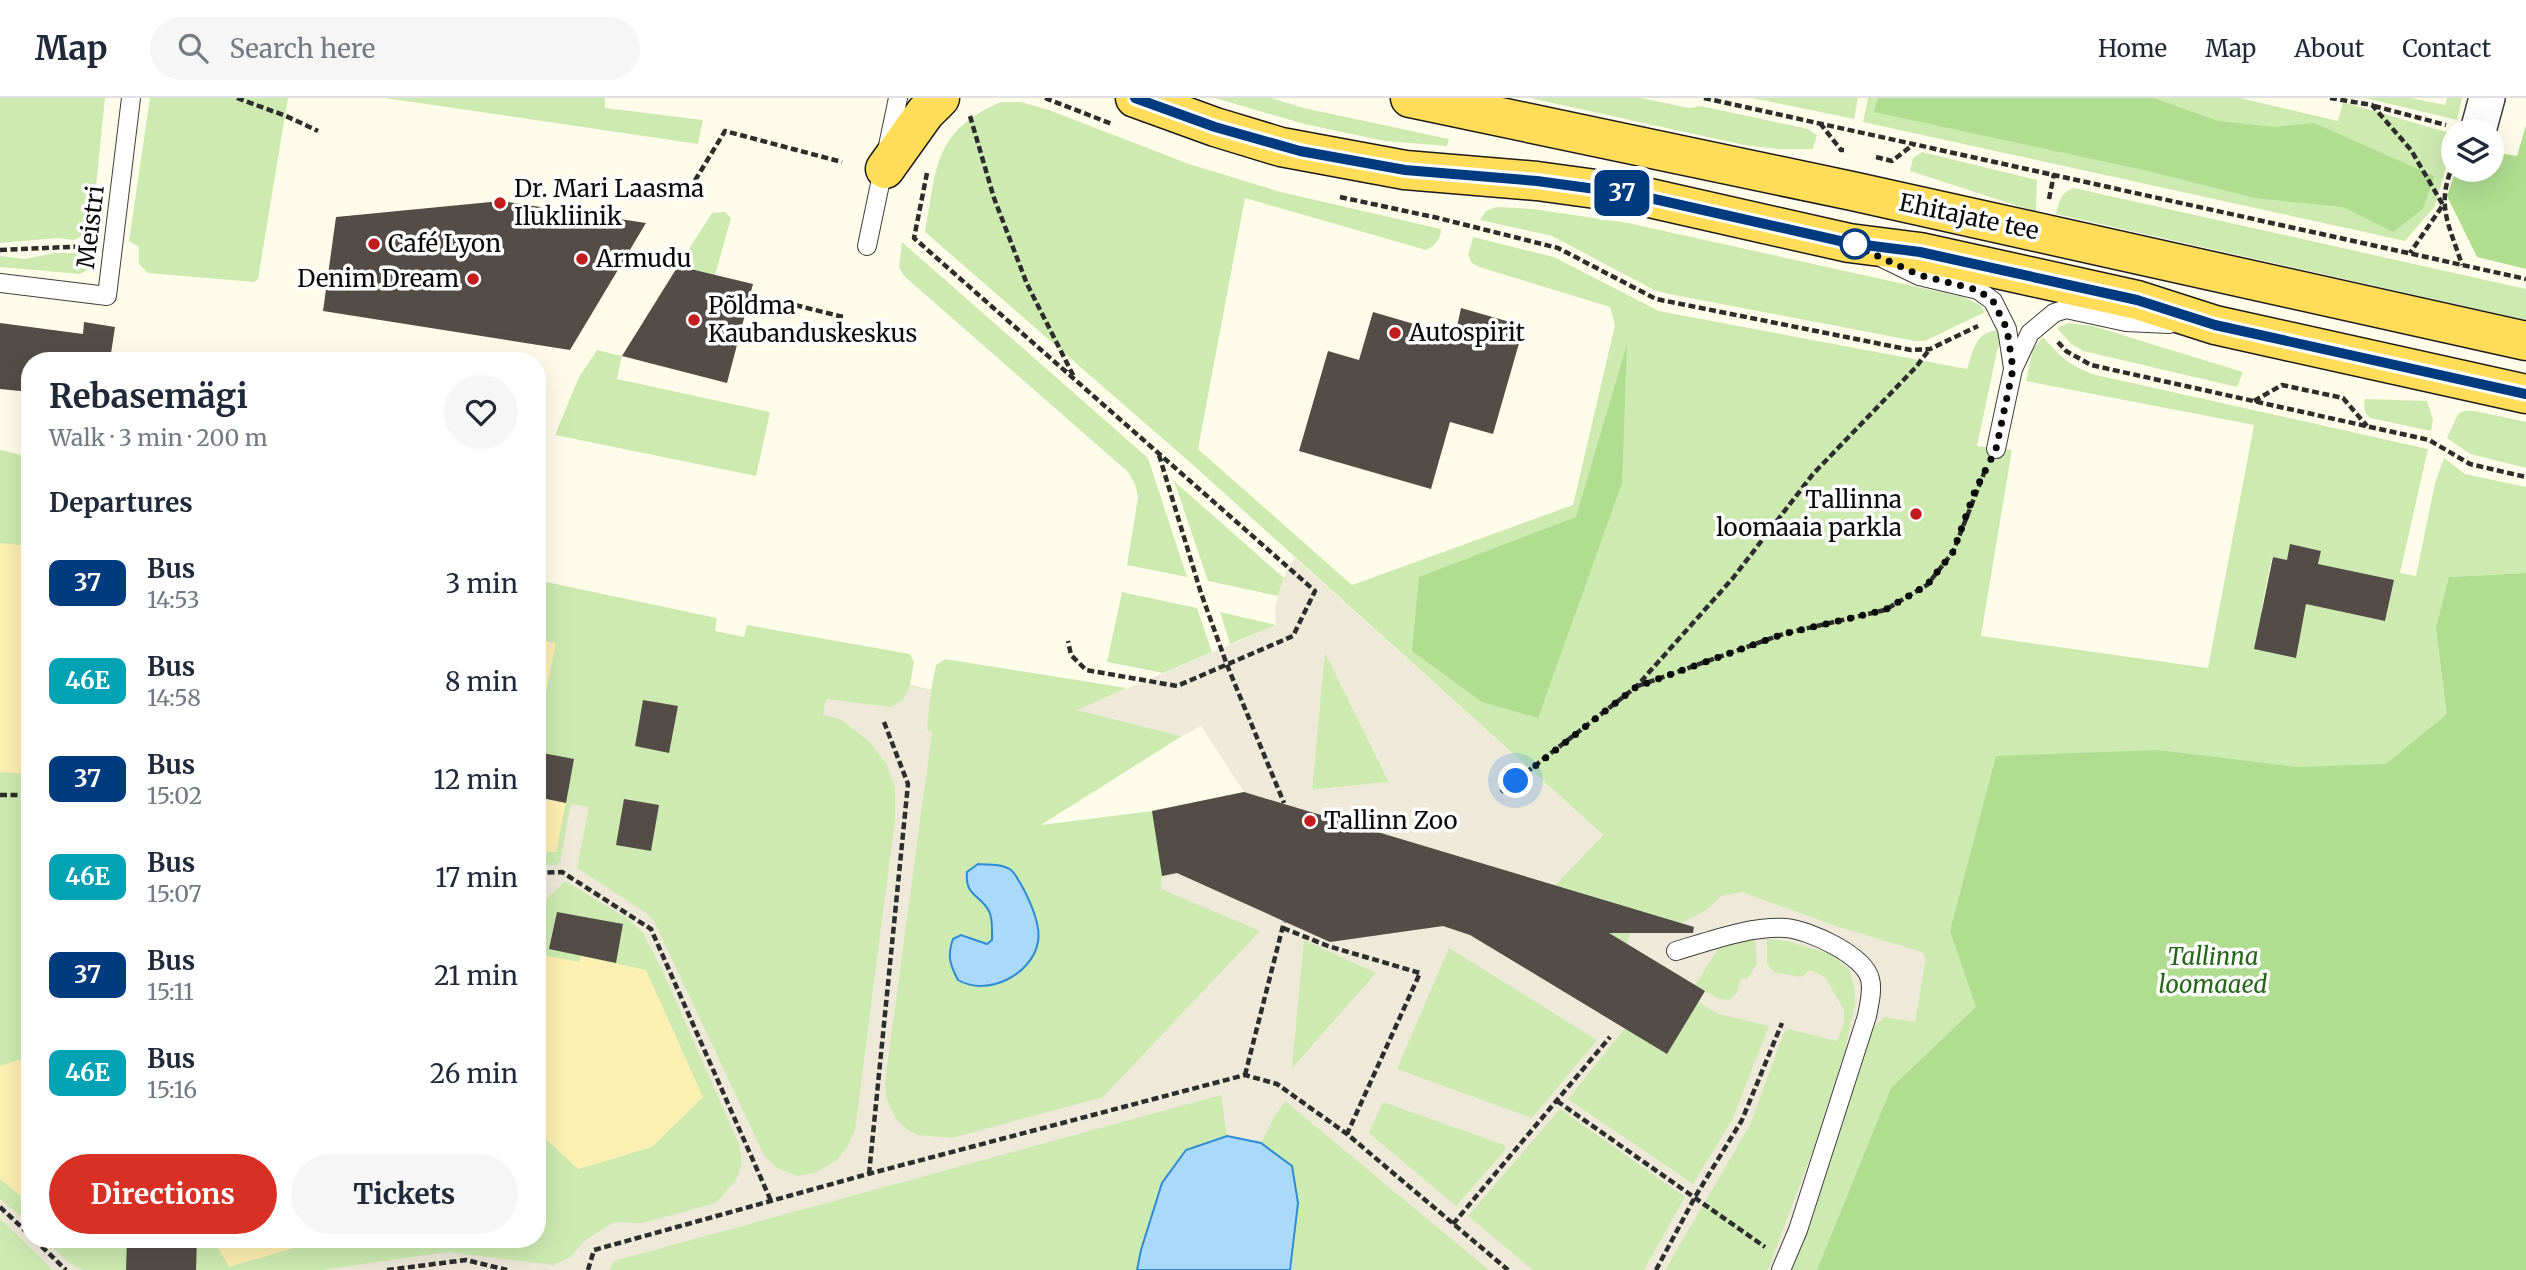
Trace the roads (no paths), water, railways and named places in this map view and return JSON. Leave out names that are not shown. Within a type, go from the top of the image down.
[{"type":"main road","name":"Ehitajate tee","points":[[1410,98],[1731,165],[2526,341]]},
{"type":"main road","points":[[885,169],[925,113],[954,103]]},
{"type":"main road","name":"Ehitajate tee","points":[[1127,112],[1215,127],[1268,143],[1339,159],[1405,170],[1537,181],[1632,194],[1849,243],[1920,252],[2137,300],[2215,325],[2526,394]]},
{"type":"street","points":[[2471,119],[2487,98]]},
{"type":"lane","name":"Meistri","points":[[0,283],[107,296],[131,98]]},
{"type":"lane","points":[[867,246],[898,98]]},
{"type":"lane","points":[[1849,243],[1919,275],[1985,294],[1993,301],[2005,321],[2013,369]]},
{"type":"lane","points":[[1996,449],[2013,369],[2030,333],[2054,313],[2066,309],[2126,322],[2215,325]]},
{"type":"lane","points":[[1676,951],[1757,930],[1788,928],[1836,945],[1863,963],[1871,979],[1867,1016],[1798,1230],[1782,1265]]},
{"type":"water","points":[[978,864],[1002,866],[1013,872],[1031,906],[1039,935],[1034,954],[1018,973],[1007,980],[982,986],[958,980],[950,955],[953,939],[961,935],[987,944],[992,940],[989,911],[968,886],[967,872]]},
{"type":"water","points":[[1227,1136],[1261,1143],[1292,1166],[1298,1203],[1290,1270],[1137,1270],[1162,1183],[1186,1150]]},
{"type":"place","name":"Dr. Mari Laasma Ilukliinik","points":[[500,203]]},
{"type":"place","name":"Café Lyon","points":[[374,244]]},
{"type":"place","name":"Armudu","points":[[582,259]]},
{"type":"place","name":"Denim Dream","points":[[473,279]]},
{"type":"place","name":"Põldma Kaubanduskeskus","points":[[694,320]]},
{"type":"place","name":"Autospirit","points":[[1395,333]]},
{"type":"place","name":"Tallinna loomaaia parkla","points":[[1916,514]]},
{"type":"place","name":"Tallinn Zoo","points":[[1310,821]]},
{"type":"park label","name":"Tallinna loomaaed","points":[[2213,971]]}]
